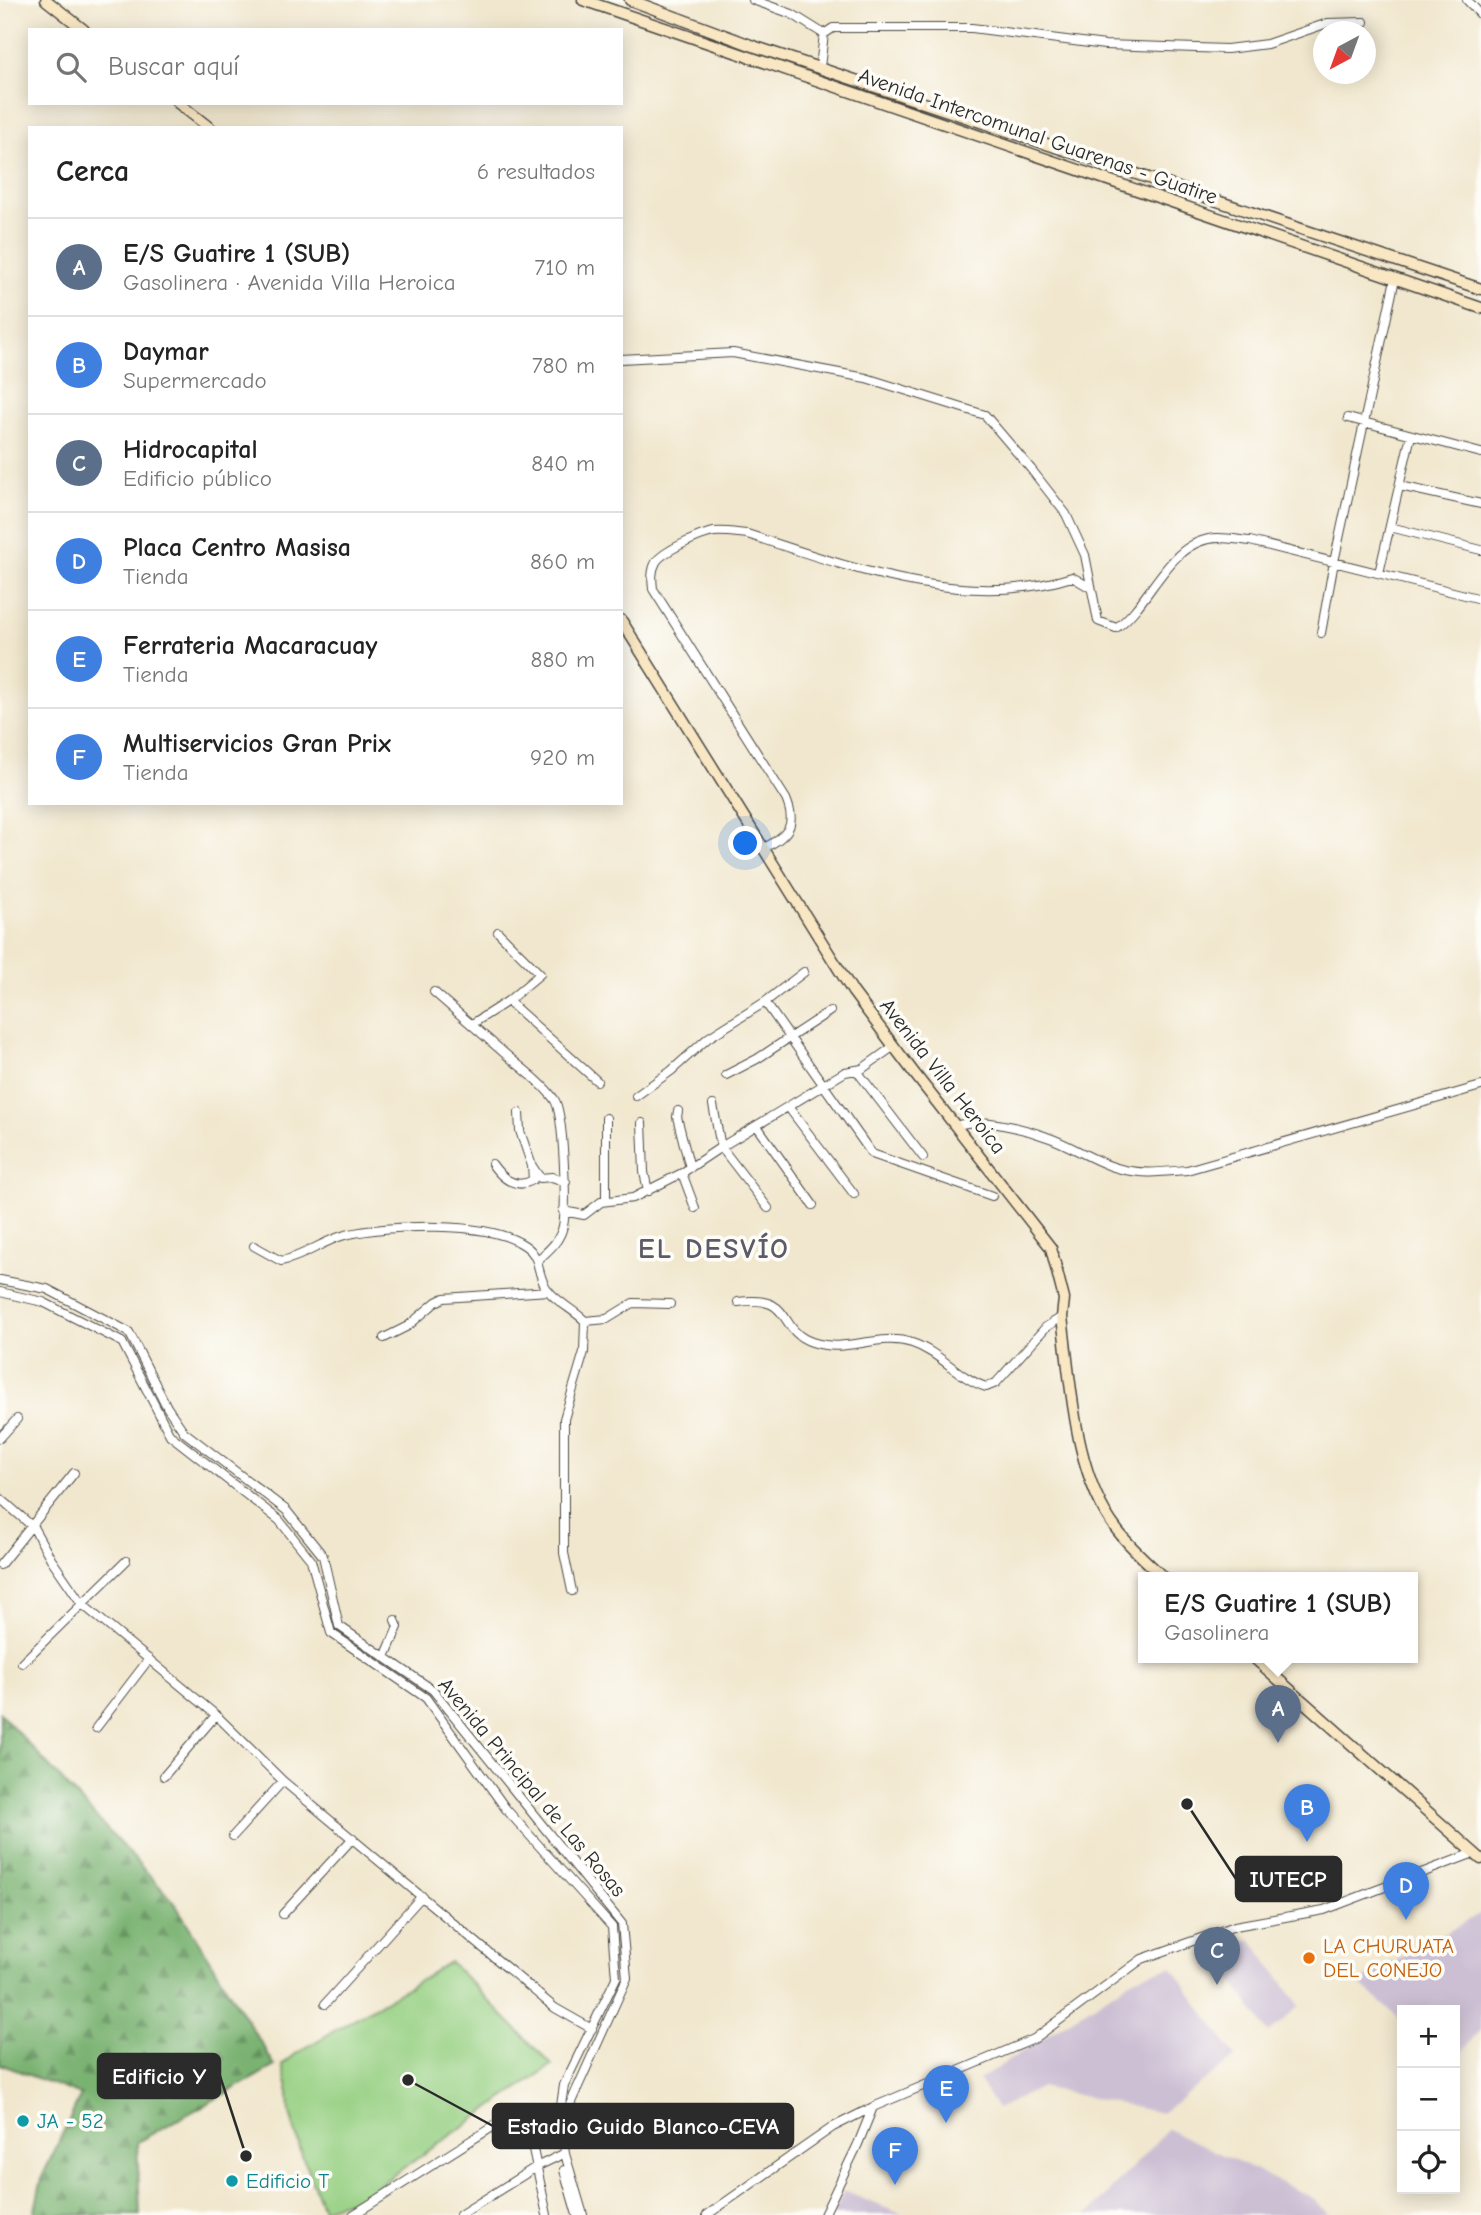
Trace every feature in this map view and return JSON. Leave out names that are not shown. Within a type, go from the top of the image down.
[{"type":"main road","points":[[46,0],[81,28]]},
{"type":"main road","name":"Avenida Intercomunal Guarenas - Guatire","points":[[583,0],[1481,308]]},
{"type":"main road","name":"Avenida Intercomunal Guarenas - Guatire","points":[[630,0],[756,47],[1481,289]]},
{"type":"main road","points":[[181,105],[207,126]]},
{"type":"main road","name":"Avenida Villa Heroica","points":[[623,623],[853,992],[1051,1248],[1064,1298],[1062,1317],[1079,1437],[1095,1489],[1117,1531],[1158,1572]]},
{"type":"main road","points":[[1260,1663],[1477,1856]]},
{"type":"street","points":[[753,0],[792,14],[824,34]]},
{"type":"street","points":[[1467,0],[1481,15]]},
{"type":"street","points":[[820,67],[824,34],[833,28],[972,28],[1105,45],[1227,49],[1267,44],[1313,28]]},
{"type":"street","points":[[1321,633],[1395,279]]},
{"type":"street","points":[[623,359],[733,353],[866,378],[985,415],[1045,485],[1066,514],[1084,555],[1098,621],[1116,628],[1131,618],[1163,572],[1187,547],[1216,538],[1250,541],[1481,599]]},
{"type":"street","points":[[1348,418],[1481,453]]},
{"type":"street","points":[[1379,573],[1411,435]]},
{"type":"street","points":[[1400,485],[1481,504]]},
{"type":"street","points":[[1390,527],[1481,550]]},
{"type":"street","points":[[763,849],[783,837],[790,827],[792,813],[786,799],[653,589],[651,575],[657,561],[671,550],[711,533],[730,532],[747,534],[865,570],[916,582],[1003,589],[1048,585],[1072,577],[1091,587]]},
{"type":"street","points":[[472,1024],[508,1001],[540,974],[498,932]]},
{"type":"street","points":[[636,1096],[671,1071],[708,1038],[765,1002],[804,972]]},
{"type":"street","points":[[434,992],[556,1101],[562,1127],[561,1151],[566,1182],[564,1224],[558,1240],[538,1260]]},
{"type":"street","points":[[508,1001],[597,1081]]},
{"type":"street","points":[[765,1002],[872,1154],[992,1196]]},
{"type":"street","points":[[726,1075],[830,1011]]},
{"type":"street","points":[[563,1211],[584,1215],[606,1201],[633,1198],[648,1191],[845,1072],[862,1069],[894,1046]]},
{"type":"street","points":[[857,1071],[923,1157]]},
{"type":"street","points":[[957,1126],[966,1122],[992,1123],[1014,1128],[1048,1137],[1116,1168],[1150,1174],[1187,1170],[1481,1086]]},
{"type":"street","points":[[713,1105],[721,1147],[768,1208]]},
{"type":"street","points":[[789,1108],[854,1194]]},
{"type":"street","points":[[678,1111],[686,1170],[695,1208]]},
{"type":"street","points":[[519,1113],[520,1131],[540,1178],[552,1177],[566,1182]]},
{"type":"street","points":[[606,1118],[606,1201]]},
{"type":"street","points":[[642,1123],[648,1191]]},
{"type":"street","points":[[757,1126],[813,1205]]},
{"type":"street","points":[[492,1164],[504,1178],[516,1184],[533,1180],[533,1166]]},
{"type":"street","points":[[254,1246],[281,1261],[346,1235],[459,1227],[506,1236],[524,1245],[538,1260],[540,1275],[549,1291],[585,1321],[607,1319],[633,1303],[670,1304]]},
{"type":"street","name":"Avenida Principal de Las Rosas","points":[[0,1280],[47,1289],[129,1332],[167,1407],[184,1432],[286,1510],[323,1556],[339,1626],[433,1690],[622,1924],[627,1978],[562,2122],[565,2154],[583,2215]]},
{"type":"street","points":[[384,1338],[408,1326],[444,1298],[549,1291]]},
{"type":"street","points":[[0,1292],[43,1302],[122,1342],[170,1435],[279,1520],[311,1559],[331,1633],[426,1698],[506,1809],[612,1927],[616,1978],[564,2085],[558,2122],[561,2155],[577,2215]]},
{"type":"street","points":[[738,1302],[767,1301],[774,1304],[800,1337],[828,1347],[868,1341],[911,1342],[933,1352],[986,1387],[996,1383],[1046,1327],[1062,1317]]},
{"type":"street","points":[[572,1591],[564,1553],[564,1419],[584,1352],[585,1321]]},
{"type":"street","points":[[0,1437],[18,1419]]},
{"type":"street","points":[[0,1565],[33,1527],[74,1472]]},
{"type":"street","points":[[0,1498],[33,1527],[82,1604],[216,1715],[283,1781],[555,2008],[592,2029]]},
{"type":"street","points":[[22,1663],[126,1561]]},
{"type":"street","points":[[385,1657],[398,1627],[395,1619]]},
{"type":"street","points":[[96,1728],[149,1658]]},
{"type":"street","points":[[164,1776],[216,1715]]},
{"type":"street","points":[[233,1836],[283,1781]]},
{"type":"street","points":[[283,1914],[353,1838]]},
{"type":"street","points":[[707,2215],[833,2127],[873,2107],[1034,2039],[1142,1959],[1235,1926],[1324,1910],[1477,1856]]},
{"type":"street","points":[[326,2004],[422,1896]]},
{"type":"street","points":[[353,2215],[524,2107],[547,2215]]},
{"type":"street","points":[[824,2215],[873,2107]]},
{"type":"street","points":[[460,2215],[536,2167],[561,2155]]},
{"type":"shaded area","points":[[1481,1913],[1481,2029],[1460,2053],[1460,2005],[1397,2005],[1397,2017],[1358,1982]]},
{"type":"shaded area","points":[[1252,1940],[1300,2006],[1269,2033],[1208,1945]]},
{"type":"shaded area","points":[[1172,1967],[1236,2057],[1162,2113],[1041,2087],[997,2109],[979,2080],[1138,1976]]},
{"type":"shaded area","points":[[1168,2129],[1311,2197],[1329,2215],[1087,2215]]},
{"type":"shaded area","points":[[844,2191],[903,2215],[833,2215]]},
{"type":"green space","points":[[0,1713],[174,1902],[275,2066],[137,2142],[140,2215],[34,2215],[42,2177],[81,2095],[0,2064]]},
{"type":"green space","points":[[450,1962],[552,2065],[363,2196],[323,2209],[302,2155],[290,2113],[289,2093],[282,2065],[297,2053]]},
{"type":"place","name":"E/S Guatire 1 (SUB)","points":[[1278,1743]]},
{"type":"place","name":"IUTECP","points":[[1187,1804]]},
{"type":"place","name":"Daymar","points":[[1307,1842]]},
{"type":"place","name":"Placa Centro Masisa","points":[[1406,1920]]},
{"type":"place","name":"LA CHURUATA DEL CONEJO","points":[[1309,1958]]},
{"type":"place","name":"Hidrocapital","points":[[1217,1985]]},
{"type":"place","name":"Estadio Guido Blanco-CEVA","points":[[408,2080]]},
{"type":"place","name":"JA - 52","points":[[23,2121]]},
{"type":"place","name":"Ferrateria Macaracuay","points":[[946,2123]]},
{"type":"place","name":"Edificio Y","points":[[246,2156]]},
{"type":"place","name":"Edificio T","points":[[232,2181]]},
{"type":"place","name":"Multiservicios Gran Prix","points":[[895,2185]]},
{"type":"district","name":"EL DESVÍO","points":[[714,1249]]}]
